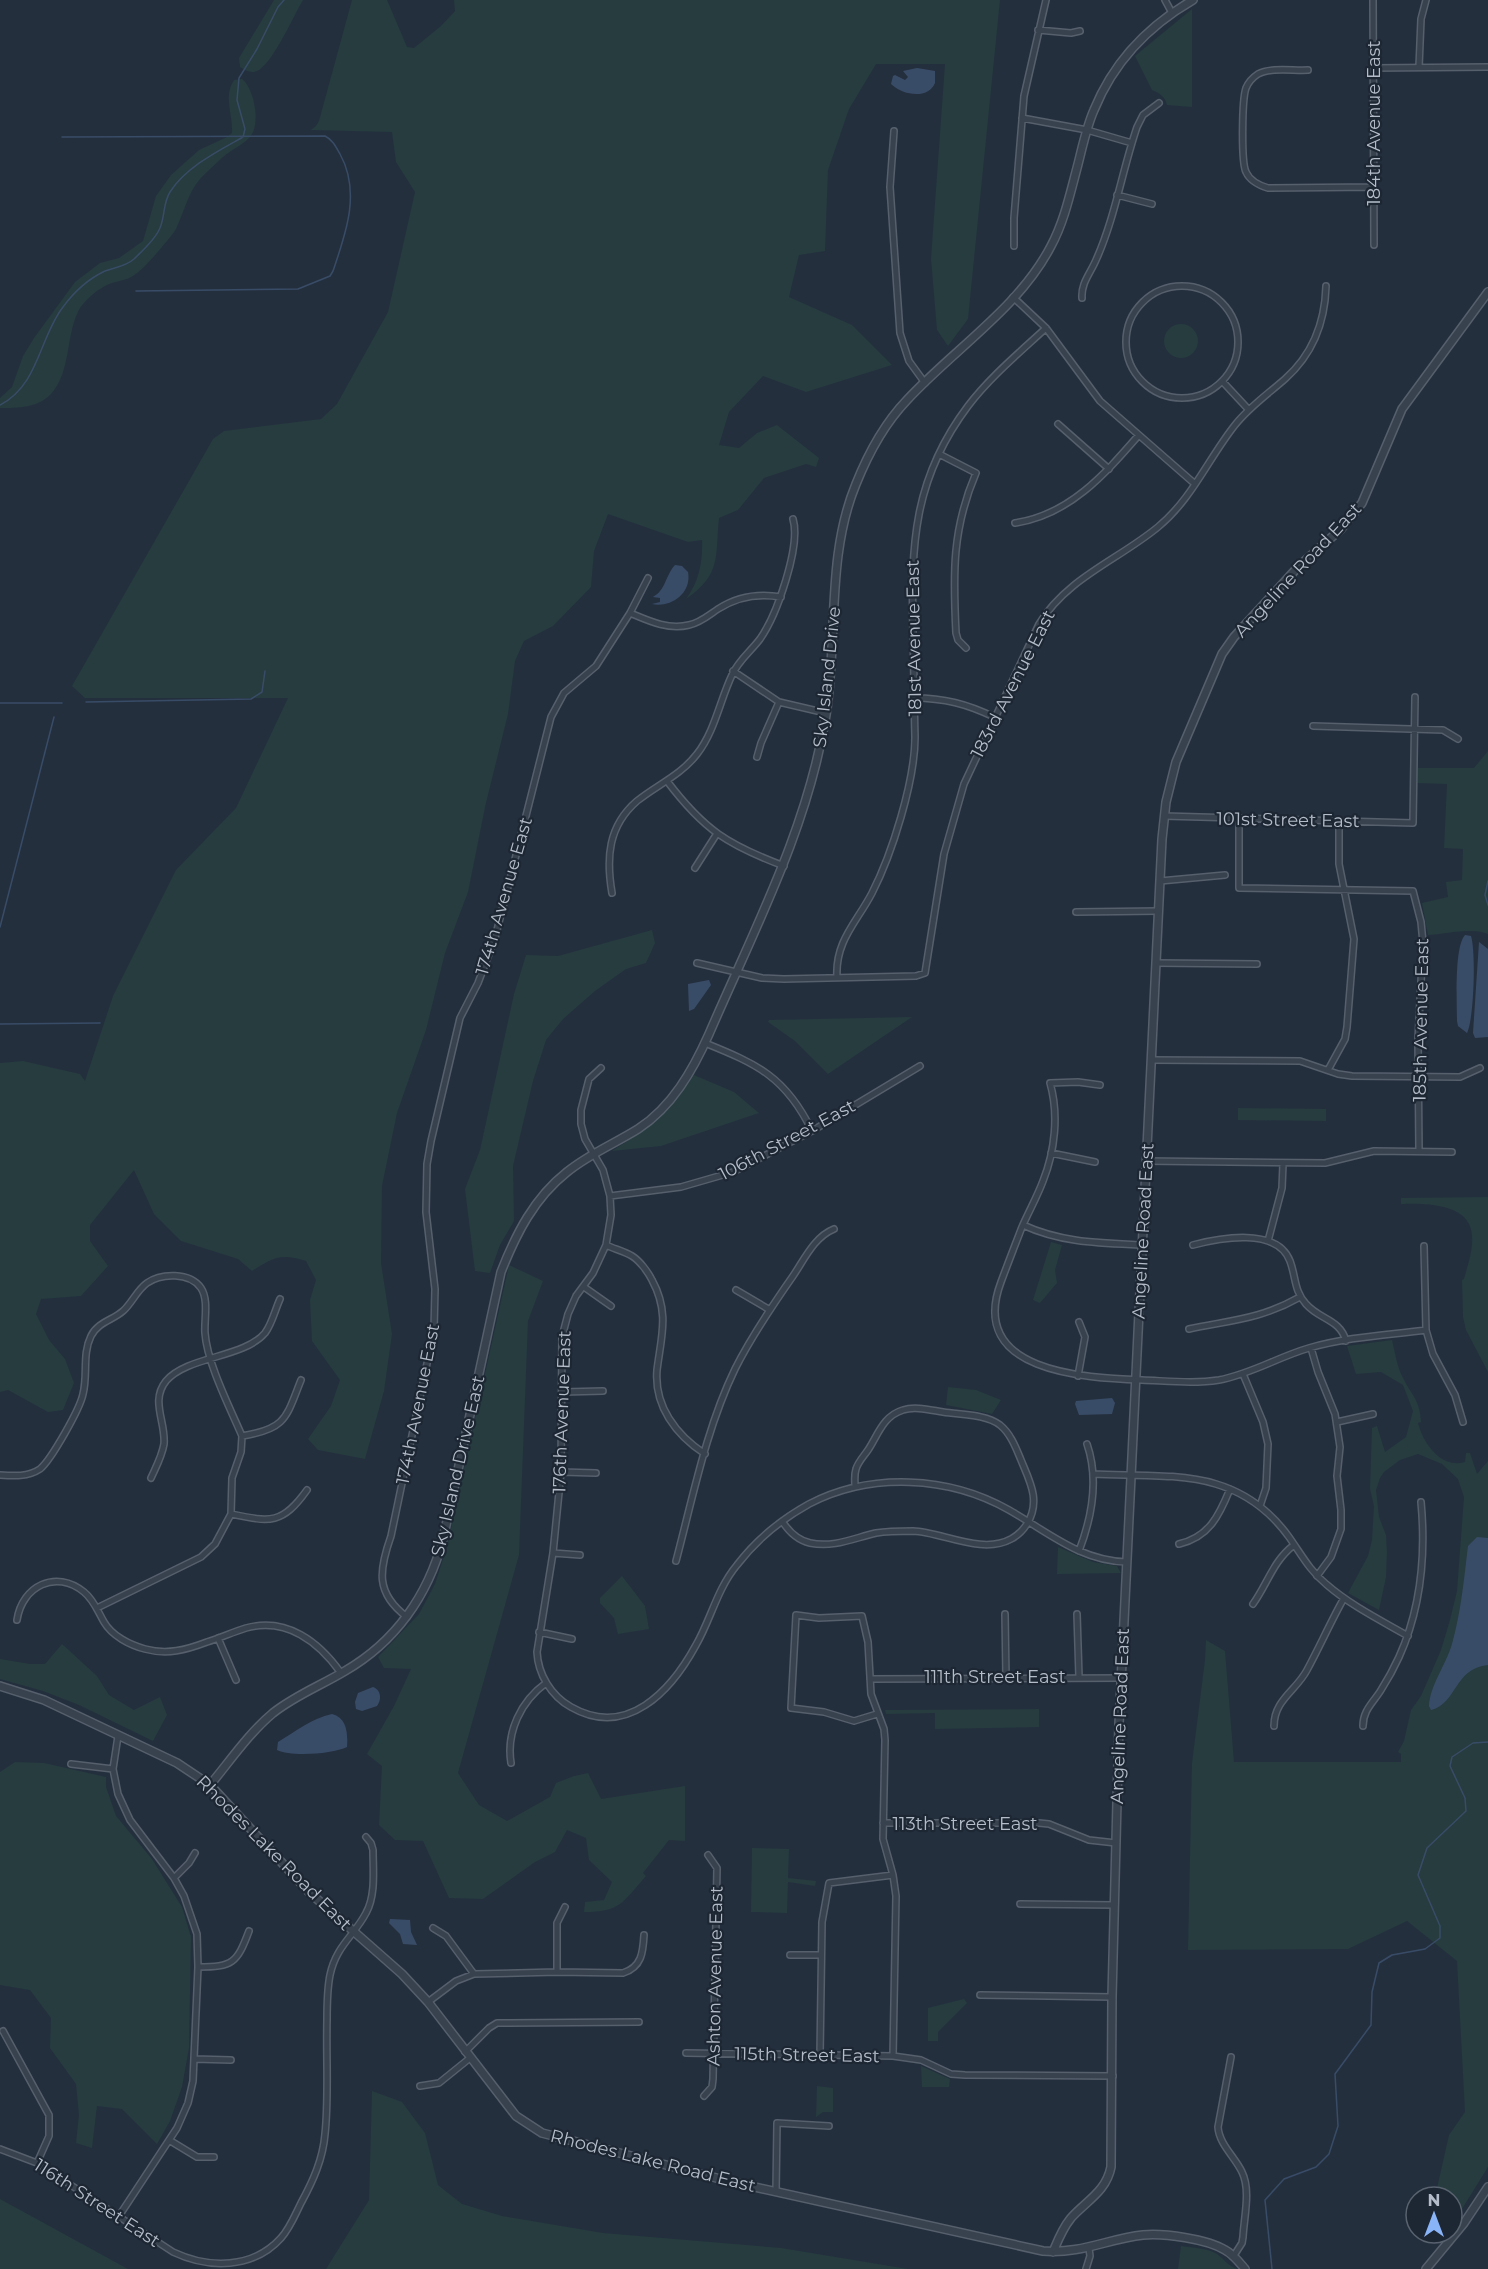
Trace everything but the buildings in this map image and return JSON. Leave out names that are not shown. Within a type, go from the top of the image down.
[{"type":"street","points":[[1014,246],[1014,218],[1027,76],[1046,0]]},
{"type":"street","points":[[1165,0],[1172,13]]},
{"type":"street","points":[[1193,0],[1153,27],[1124,58],[1103,91],[1092,112],[1059,229],[1035,272],[1013,297],[1046,328],[1091,391],[1138,436],[1195,484]]},
{"type":"street","name":"184th Avenue East","points":[[1373,0],[1374,245]]},
{"type":"street","points":[[1419,68],[1420,19],[1426,0]]},
{"type":"street","points":[[1038,30],[1071,33],[1080,31]]},
{"type":"street","points":[[1374,68],[1488,67]]},
{"type":"street","points":[[1308,70],[1268,71],[1257,75],[1248,83],[1244,99],[1243,162],[1247,173],[1258,185],[1268,188],[1374,187]]},
{"type":"street","points":[[1082,298],[1081,287],[1100,252],[1132,143],[1143,115],[1159,104]]},
{"type":"street","points":[[1022,118],[1087,130],[1132,143]]},
{"type":"street","points":[[894,131],[890,187],[900,333],[909,361],[925,383]]},
{"type":"street","points":[[1117,195],[1152,204]]},
{"type":"street","name":"183rd Avenue East","points":[[837,977],[916,976],[925,973],[947,844],[968,771],[1039,624],[1055,602],[1075,584],[1158,527],[1180,505],[1231,430],[1294,370],[1311,348],[1322,321],[1326,286]]},
{"type":"street","points":[[1174,287],[1200,290],[1217,299],[1233,319],[1238,342],[1232,367],[1222,381],[1208,392],[1183,398],[1159,393],[1141,380],[1129,362],[1126,344],[1130,321],[1140,305],[1159,292],[1174,287]]},
{"type":"street","name":"Angeline Road East","points":[[1053,2252],[1062,2230],[1076,2213],[1101,2190],[1110,2175],[1113,2076],[1112,1997],[1121,1678],[1164,816],[1176,762],[1227,646],[1299,566],[1341,529],[1362,504],[1402,410],[1488,292]]},
{"type":"street","name":"Sky Island Drive","points":[[592,1154],[641,1127],[656,1115],[686,1080],[705,1043],[784,866],[807,798],[826,713],[839,544],[847,507],[870,452],[906,400],[1013,297]]},
{"type":"street","name":"181st Avenue East","points":[[837,977],[843,941],[878,879],[903,810],[915,749],[913,547],[920,508],[939,454],[956,424],[981,390],[1046,328]]},
{"type":"street","points":[[1222,381],[1250,410]]},
{"type":"street","points":[[1058,424],[1109,469]]},
{"type":"street","points":[[1015,523],[1036,520],[1079,496],[1109,469],[1138,436]]},
{"type":"street","points":[[939,454],[976,473],[959,523],[954,562],[956,633],[958,640],[966,648]]},
{"type":"street","points":[[612,892],[608,856],[611,840],[618,825],[637,801],[686,767],[704,742],[734,671],[760,638],[781,597],[795,534],[793,519]]},
{"type":"street","points":[[648,578],[630,613],[664,626],[688,626],[700,622],[732,601],[757,595],[781,597]]},
{"type":"street","name":"174th Avenue East","points":[[407,1617],[390,1601],[382,1583],[381,1572],[394,1525],[435,1330],[435,1289],[426,1212],[427,1164],[431,1142],[460,1018],[478,983],[495,938],[551,717],[564,693],[596,666],[630,613]]},
{"type":"street","points":[[734,671],[779,702],[826,713]]},
{"type":"street","points":[[1415,697],[1415,728]]},
{"type":"street","points":[[914,698],[941,699],[961,703],[994,717]]},
{"type":"street","points":[[757,757],[779,702]]},
{"type":"street","points":[[1313,726],[1443,730],[1458,739]]},
{"type":"street","name":"101st Street East","points":[[1164,816],[1413,823],[1415,728]]},
{"type":"street","points":[[667,781],[688,809],[716,835],[784,866]]},
{"type":"street","points":[[1239,819],[1239,888],[1345,891]]},
{"type":"street","points":[[1328,1070],[1345,1039],[1354,939],[1338,853],[1340,821]]},
{"type":"street","points":[[695,868],[716,835]]},
{"type":"street","points":[[1160,881],[1226,875]]},
{"type":"street","name":"185th Avenue East","points":[[1345,891],[1413,891],[1421,922],[1423,943],[1418,1040],[1419,1151]]},
{"type":"street","points":[[1076,912],[1159,911]]},
{"type":"street","points":[[697,963],[762,978],[837,977]]},
{"type":"street","points":[[1156,963],[1257,964]]},
{"type":"street","points":[[705,1043],[757,1065],[772,1077],[790,1095],[812,1131]]},
{"type":"street","points":[[1152,1060],[1300,1061],[1338,1074],[1352,1076],[1460,1077],[1480,1068]]},
{"type":"street","name":"106th Street East","points":[[610,1196],[681,1187],[733,1172],[812,1131],[920,1066]]},
{"type":"street","name":"176th Avenue East","points":[[546,1683],[537,1659],[539,1632],[553,1553],[561,1472],[563,1392],[561,1356],[564,1326],[576,1296],[584,1287],[606,1245],[611,1215],[610,1196],[603,1170],[592,1154],[581,1124],[581,1110],[589,1079],[601,1068]]},
{"type":"street","points":[[1100,1085],[1078,1082],[1050,1083],[1055,1106],[1052,1153],[1044,1180],[1023,1225],[997,1296],[996,1315],[1000,1332],[1013,1350],[1026,1359],[1078,1376],[1205,1382],[1243,1374],[1311,1347],[1426,1330]]},
{"type":"street","points":[[1146,1161],[1329,1163],[1374,1151],[1452,1152]]},
{"type":"street","points":[[1052,1153],[1095,1162]]},
{"type":"street","name":"Sky Island Drive East","points":[[210,1785],[272,1714],[298,1695],[341,1673],[372,1653],[407,1617],[423,1592],[439,1556],[501,1272],[514,1239],[534,1206],[565,1173],[592,1154]]},
{"type":"street","points":[[1268,1241],[1282,1188],[1283,1164]]},
{"type":"street","points":[[1023,1225],[1047,1235],[1076,1241],[1143,1245]]},
{"type":"street","points":[[676,1561],[705,1454],[734,1370],[770,1310],[819,1238],[834,1229]]},
{"type":"street","points":[[1193,1245],[1237,1238],[1268,1241],[1280,1247],[1288,1257],[1300,1297],[1311,1309],[1336,1323],[1346,1341]]},
{"type":"street","points":[[606,1245],[633,1257],[645,1269],[656,1287],[664,1321],[657,1371],[659,1396],[668,1418],[676,1429],[690,1444],[705,1454]]},
{"type":"street","points":[[1424,1246],[1426,1330],[1433,1354],[1455,1395],[1463,1422]]},
{"type":"street","points":[[0,1475],[29,1474],[47,1462],[81,1404],[85,1385],[86,1352],[92,1334],[125,1309],[141,1288],[152,1280],[176,1276],[190,1279],[200,1287],[205,1299],[206,1338],[211,1359],[242,1436],[241,1452],[230,1487],[231,1514],[215,1544],[201,1557],[97,1608]]},
{"type":"street","points":[[584,1287],[611,1306]]},
{"type":"street","points":[[736,1290],[770,1310]]},
{"type":"street","points":[[1189,1329],[1254,1318],[1276,1310],[1300,1297]]},
{"type":"street","points":[[151,1478],[164,1443],[158,1410],[163,1386],[167,1380],[180,1371],[260,1338],[270,1324],[280,1299]]},
{"type":"street","points":[[1078,1376],[1085,1337],[1080,1322]]},
{"type":"street","points":[[1311,1347],[1337,1422],[1340,1447],[1337,1482],[1341,1529],[1331,1557],[1317,1576]]},
{"type":"street","points":[[1243,1374],[1263,1422],[1268,1444],[1266,1488],[1260,1506]]},
{"type":"street","points":[[242,1436],[266,1431],[280,1423],[288,1413],[301,1380]]},
{"type":"street","points":[[563,1392],[603,1391]]},
{"type":"street","points":[[782,1521],[788,1530],[802,1540],[828,1545],[889,1531],[927,1533],[974,1544],[1000,1542],[1013,1538],[1028,1522],[1035,1505],[1032,1486],[1011,1437],[1001,1426],[986,1418],[911,1408],[897,1413],[882,1426],[857,1466],[854,1477],[855,1487]]},
{"type":"street","points":[[1337,1422],[1373,1414]]},
{"type":"street","points":[[1078,1551],[1091,1515],[1093,1474],[1092,1458],[1087,1444]]},
{"type":"street","points":[[561,1472],[596,1473]]},
{"type":"street","points":[[1093,1474],[1190,1479],[1230,1489],[1260,1506],[1280,1526],[1317,1576],[1344,1598],[1408,1636]]},
{"type":"street","points":[[511,1763],[510,1742],[521,1710],[532,1694],[546,1683],[567,1705],[582,1713],[600,1717],[628,1714],[652,1702],[671,1682],[697,1644],[715,1602],[736,1565],[752,1547],[782,1521],[809,1504],[855,1487],[913,1482],[946,1486],[978,1494],[1008,1509],[1052,1538],[1078,1551],[1127,1562]]},
{"type":"street","points":[[1179,1544],[1197,1538],[1210,1527],[1219,1516],[1230,1489]]},
{"type":"street","points":[[231,1514],[259,1520],[274,1518],[291,1511],[307,1490]]},
{"type":"street","points":[[1364,1726],[1366,1709],[1391,1674],[1408,1636],[1418,1597],[1423,1561],[1421,1502]]},
{"type":"street","points":[[1253,1604],[1260,1595],[1274,1565],[1294,1545]]},
{"type":"street","points":[[553,1553],[580,1556]]},
{"type":"street","points":[[17,1620],[19,1608],[27,1594],[39,1586],[53,1582],[77,1587],[90,1598],[105,1624],[115,1634],[147,1650],[181,1651],[257,1626],[272,1626],[288,1629],[314,1642],[328,1655],[341,1673]]},
{"type":"street","points":[[1274,1725],[1274,1717],[1280,1703],[1305,1675],[1344,1598]]},
{"type":"street","points":[[1005,1614],[1006,1677]]},
{"type":"street","points":[[1077,1614],[1079,1677]]},
{"type":"street","points":[[877,1714],[854,1721],[824,1712],[790,1708],[796,1615],[819,1618],[862,1616],[868,1642],[870,1679],[885,1740],[884,1846],[894,1875],[896,1896],[893,2056]]},
{"type":"street","points":[[539,1632],[572,1639]]},
{"type":"street","points":[[218,1638],[236,1680]]},
{"type":"street","name":"111th Street East","points":[[870,1679],[1121,1678]]},
{"type":"street","name":"Rhodes Lake Road East","points":[[0,1686],[44,1700],[177,1763],[210,1785],[293,1876],[394,1966],[428,2002],[516,2116],[542,2133],[969,2236],[1053,2252],[1089,2248],[1126,2238],[1151,2235],[1211,2244],[1224,2249],[1245,2269]]},
{"type":"street","points":[[118,1736],[113,1769],[118,1794],[130,1820],[174,1878],[184,1896],[194,1923],[198,1947],[193,2087],[188,2103],[169,2140],[119,2216]]},
{"type":"street","points":[[71,1764],[113,1769]]},
{"type":"street","name":"113th Street East","points":[[883,1823],[1039,1823],[1049,1824],[1089,1840],[1116,1843]]},
{"type":"street","points":[[353,1931],[366,1913],[371,1900],[373,1850],[366,1837]]},
{"type":"street","points":[[174,1878],[189,1863],[195,1853]]},
{"type":"street","name":"Ashton Avenue East","points":[[704,2096],[711,2087],[714,2053],[717,1868],[708,1855]]},
{"type":"street","points":[[820,2055],[820,1955],[822,1922],[829,1883],[894,1875]]},
{"type":"street","points":[[1020,1904],[1115,1905]]},
{"type":"street","points":[[557,1972],[557,1923],[565,1907]]},
{"type":"street","points":[[433,1928],[446,1936],[474,1974]]},
{"type":"street","points":[[198,1967],[222,1966],[234,1962],[242,1950],[249,1931]]},
{"type":"street","name":"116th Street East","points":[[0,2150],[38,2163],[173,2252],[192,2260],[216,2265],[230,2265],[248,2261],[263,2254],[276,2244],[287,2229],[309,2188],[320,2158],[325,2135],[330,1976],[339,1949],[353,1931]]},
{"type":"street","points":[[428,2002],[456,1982],[474,1974],[623,1973],[631,1971],[641,1960],[644,1935]]},
{"type":"street","points":[[790,1955],[820,1955]]},
{"type":"street","points":[[980,1995],[1112,1997]]},
{"type":"street","points":[[465,2052],[497,2023],[639,2022]]},
{"type":"street","points":[[3,2031],[49,2115],[50,2136],[38,2163]]},
{"type":"street","name":"115th Street East","points":[[686,2053],[893,2056],[921,2060],[951,2074],[1113,2076]]},
{"type":"street","points":[[1231,2057],[1218,2131],[1220,2138],[1239,2165],[1246,2182],[1242,2243],[1233,2257]]},
{"type":"street","points":[[420,2086],[439,2083],[470,2058]]},
{"type":"street","points":[[194,2059],[231,2060]]},
{"type":"street","points":[[776,2191],[777,2123],[830,2126]]},
{"type":"street","points":[[169,2140],[197,2157],[214,2157]]},
{"type":"street","points":[[1426,2269],[1464,2223],[1488,2187]]},
{"type":"street","points":[[1086,2269],[1090,2256],[1089,2248]]},
{"type":"green space","points":[[274,0],[303,0],[282,39],[263,67],[257,71],[248,71],[240,67],[239,58]]},
{"type":"green space","points":[[352,0],[387,0],[407,47],[414,48],[455,11],[454,0],[1000,0],[968,319],[948,346],[937,330],[931,259],[945,64],[876,64],[849,109],[828,170],[825,251],[799,255],[789,297],[852,325],[892,365],[806,392],[763,376],[729,412],[719,445],[739,448],[757,433],[777,425],[819,458],[816,467],[806,464],[764,478],[738,510],[719,518],[716,554],[711,573],[698,590],[686,599],[699,571],[702,540],[688,542],[608,514],[594,551],[591,587],[553,626],[524,641],[515,661],[508,714],[485,807],[468,892],[445,953],[426,1030],[397,1113],[382,1186],[381,1263],[392,1334],[384,1391],[365,1459],[318,1450],[308,1439],[331,1406],[340,1380],[312,1341],[310,1300],[316,1280],[306,1261],[290,1257],[278,1258],[252,1271],[238,1259],[181,1241],[154,1214],[134,1170],[90,1225],[90,1241],[108,1266],[81,1296],[41,1299],[36,1314],[49,1340],[65,1359],[74,1383],[63,1410],[48,1412],[8,1390],[0,1392],[0,1063],[23,1061],[80,1074],[85,1081],[113,996],[176,870],[236,808],[288,698],[85,698],[72,686],[213,439],[224,431],[321,419],[337,404],[388,312],[415,192],[396,162],[392,132],[311,130],[319,121]]},
{"type":"green space","points":[[1192,9],[1192,107],[1167,105],[1162,96],[1152,90],[1135,56]]},
{"type":"green space","points":[[242,79],[250,90],[255,105],[256,113],[252,134],[200,179],[189,196],[176,229],[146,265],[131,277],[103,287],[83,304],[75,318],[62,375],[51,394],[34,405],[0,408],[0,398],[12,387],[23,356],[75,282],[100,263],[119,258],[143,241],[156,196],[171,175],[199,150],[232,133],[229,92],[234,80]]},
{"type":"green space","points":[[1181,324],[1193,329],[1198,341],[1193,353],[1181,358],[1169,353],[1164,341],[1169,329]]},
{"type":"green space","points":[[1488,751],[1488,934],[1467,931],[1428,935],[1422,903],[1448,897],[1446,882],[1462,880],[1463,849],[1444,848],[1447,784],[1417,783],[1418,768],[1474,768]]},
{"type":"green space","points":[[652,930],[655,943],[646,963],[626,969],[595,991],[563,1019],[546,1040],[533,1081],[513,1166],[514,1221],[500,1245],[490,1273],[475,1271],[465,1189],[480,1150],[514,994],[526,955],[558,956]]},
{"type":"green space","points":[[912,1017],[828,1074],[795,1041],[768,1022],[769,1020]]},
{"type":"green space","points":[[694,1075],[734,1092],[759,1113],[661,1146],[612,1151],[658,1118],[676,1100]]},
{"type":"green space","points":[[1238,1108],[1326,1109],[1326,1121],[1238,1120]]},
{"type":"green space","points":[[1488,1197],[1488,1372],[1466,1330],[1463,1317],[1462,1280],[1468,1266],[1472,1244],[1469,1224],[1464,1217],[1448,1208],[1428,1204],[1401,1204],[1401,1198]]},
{"type":"green space","points":[[1051,1242],[1062,1245],[1055,1270],[1057,1283],[1040,1303],[1033,1300]]},
{"type":"green space","points":[[509,1265],[543,1281],[528,1321],[519,1555],[458,1773],[479,1805],[507,1821],[550,1797],[556,1783],[588,1773],[601,1799],[685,1786],[685,1841],[669,1840],[643,1873],[646,1876],[626,1899],[614,1907],[596,1912],[584,1912],[585,1902],[604,1900],[612,1882],[589,1860],[586,1838],[567,1830],[555,1852],[535,1862],[483,1899],[449,1898],[423,1841],[395,1840],[379,1825],[382,1766],[367,1754],[394,1706],[411,1669],[384,1668],[378,1657],[419,1614],[435,1584],[447,1547]]},
{"type":"green space","points":[[1392,1340],[1401,1374],[1417,1403],[1421,1422],[1418,1423],[1420,1431],[1434,1453],[1448,1462],[1456,1463],[1465,1462],[1466,1453],[1470,1453],[1477,1474],[1488,1461],[1488,2167],[1464,2206],[1464,2185],[1438,2185],[1449,2135],[1465,2112],[1457,1961],[1407,1921],[1348,1949],[1188,1950],[1192,1763],[1206,1640],[1225,1651],[1234,1762],[1401,1762],[1401,1754],[1398,1752],[1404,1741],[1411,1710],[1421,1696],[1441,1650],[1450,1620],[1457,1591],[1464,1497],[1458,1479],[1442,1464],[1418,1454],[1400,1460],[1384,1472],[1376,1490],[1379,1517],[1386,1535],[1387,1553],[1386,1577],[1379,1610],[1348,1593],[1368,1556],[1372,1540],[1374,1506],[1370,1489],[1372,1428],[1377,1426],[1385,1452],[1406,1437],[1413,1411],[1403,1385],[1381,1372],[1356,1374],[1347,1346]]},
{"type":"green space","points":[[948,1387],[976,1390],[1001,1400],[992,1414],[946,1405]]},
{"type":"green space","points":[[1058,1547],[1093,1562],[1117,1566],[1121,1573],[1057,1574]]},
{"type":"green space","points":[[622,1576],[645,1606],[649,1629],[618,1634],[614,1618],[600,1603],[600,1598]]},
{"type":"green space","points":[[62,1644],[97,1676],[109,1695],[134,1710],[160,1697],[167,1715],[153,1741],[79,1705],[43,1691],[0,1679],[0,1659],[45,1664]]},
{"type":"green space","points":[[1039,1709],[1039,1727],[935,1729],[935,1713],[886,1714],[885,1710]]},
{"type":"green space","points":[[15,1762],[44,1763],[106,1777],[106,1787],[116,1816],[152,1859],[182,1907],[191,1937],[189,2048],[182,2087],[170,2121],[157,2144],[122,2109],[97,2106],[92,2148],[76,2143],[79,2115],[76,2084],[50,2048],[51,2018],[30,1990],[0,1985],[0,1772]]},
{"type":"green space","points":[[752,1848],[789,1849],[788,1878],[816,1881],[815,1886],[788,1882],[787,1913],[751,1912]]},
{"type":"green space","points":[[964,1999],[967,2003],[938,2032],[938,2041],[928,2041],[928,2008]]},
{"type":"green space","points":[[921,2066],[950,2079],[949,2087],[922,2087]]},
{"type":"green space","points":[[817,2086],[833,2088],[833,2112],[823,2112],[816,2117]]},
{"type":"green space","points":[[372,2091],[402,2102],[425,2133],[438,2185],[462,2204],[502,2216],[603,2233],[781,2248],[908,2269],[326,2269],[369,2200]]},
{"type":"green space","points":[[0,2199],[128,2269],[0,2269]]},
{"type":"green space","points":[[1181,2246],[1213,2252],[1237,2269],[1178,2269]]},
{"type":"water","points":[[917,68],[935,71],[935,83],[927,92],[908,93],[891,84],[893,76],[905,80],[908,77],[903,71]]},
{"type":"water","points":[[675,565],[682,566],[688,572],[687,586],[673,601],[659,605],[652,604],[660,602],[660,598],[653,597],[661,591]]},
{"type":"water","points":[[1465,935],[1471,936],[1474,970],[1473,1000],[1467,1033],[1458,1026],[1457,1021],[1459,951]]},
{"type":"water","points":[[1479,942],[1488,949],[1488,1037],[1475,1038],[1473,1033]]},
{"type":"water","points":[[709,980],[711,985],[694,1009],[689,1011],[688,984]]},
{"type":"water","points":[[1112,1398],[1115,1403],[1112,1414],[1079,1415],[1075,1404],[1076,1401]]},
{"type":"water","points":[[1477,1537],[1488,1538],[1488,1665],[1468,1673],[1446,1701],[1431,1710],[1429,1706],[1432,1690],[1455,1632],[1468,1546]]},
{"type":"water","points":[[373,1687],[380,1695],[377,1706],[362,1711],[356,1709],[355,1702],[358,1693]]},
{"type":"water","points":[[332,1714],[344,1723],[347,1731],[347,1747],[312,1754],[277,1750],[278,1742],[311,1722]]},
{"type":"water","points":[[390,1919],[410,1920],[411,1932],[417,1945],[403,1944],[400,1934],[389,1923]]},
{"type":"waterway","points":[[0,405],[23,386],[55,319],[72,296],[99,274],[131,262],[158,232],[168,196],[177,183],[203,160],[243,137],[245,129],[237,100],[239,78],[284,0]]},
{"type":"waterway","points":[[62,137],[325,136],[340,154],[350,183],[349,213],[343,242],[330,276],[298,289],[136,291]]},
{"type":"waterway","points":[[86,702],[251,699],[262,692],[265,671]]},
{"type":"waterway","points":[[0,703],[62,703]]},
{"type":"waterway","points":[[0,927],[54,717]]},
{"type":"waterway","points":[[1488,881],[1485,895],[1488,905]]},
{"type":"waterway","points":[[0,1024],[100,1023]]},
{"type":"waterway","points":[[1272,2269],[1265,2200],[1284,2179],[1316,2167],[1329,2154],[1338,2126],[1335,2074],[1371,2025],[1372,1992],[1379,1963],[1392,1955],[1425,1949],[1440,1938],[1440,1926],[1418,1875],[1427,1848],[1466,1811],[1465,1798],[1450,1766],[1452,1757],[1473,1743],[1488,1742]]}]
